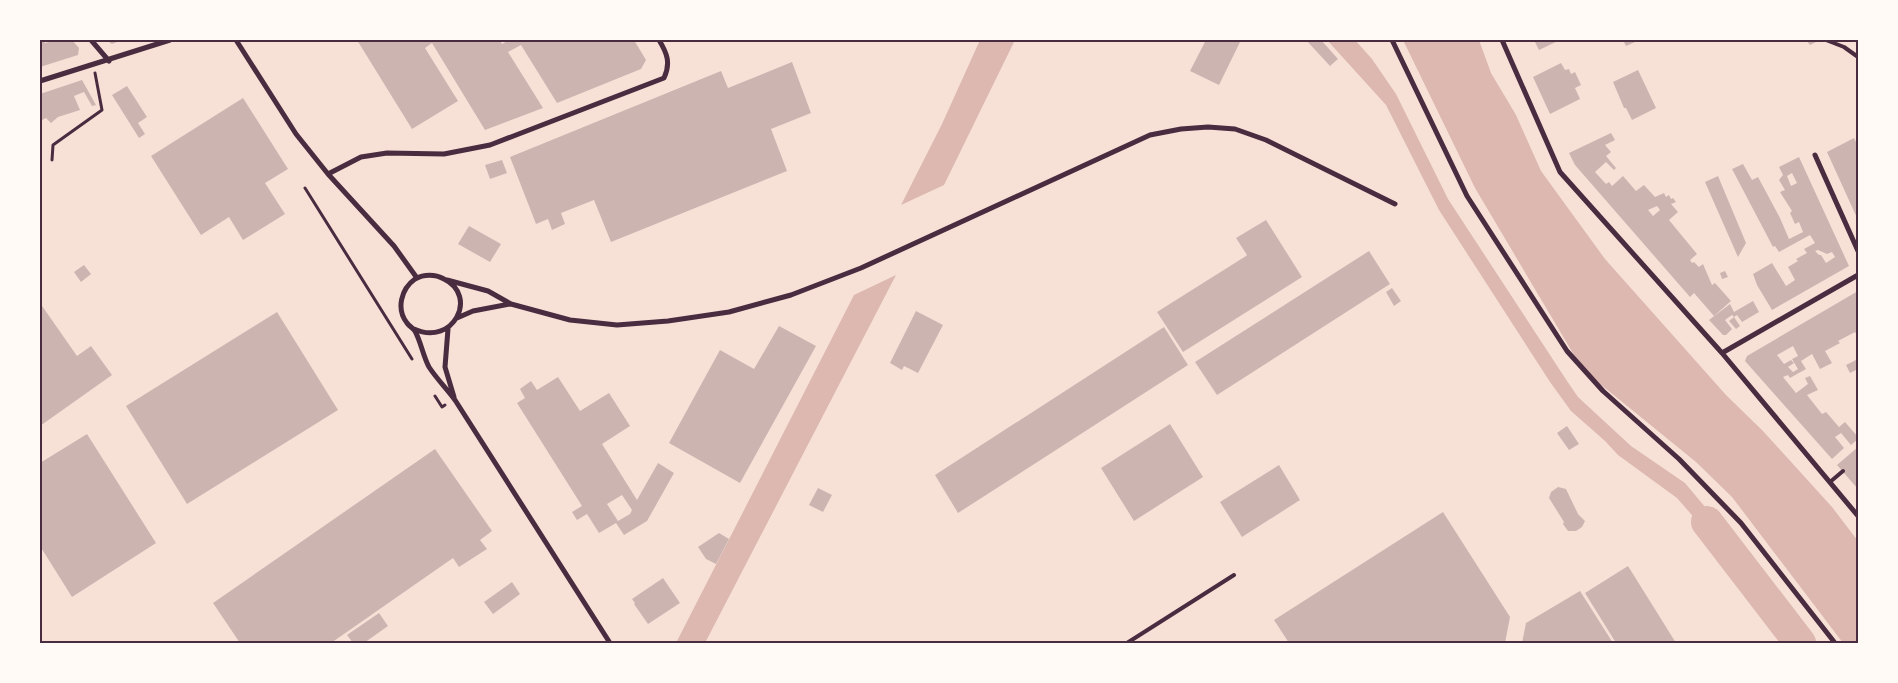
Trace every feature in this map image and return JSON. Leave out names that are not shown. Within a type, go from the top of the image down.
[{"type":"street","points":[[91,40],[109,61]]},
{"type":"street","points":[[40,81],[109,61],[170,40]]},
{"type":"street","points":[[236,40],[296,134],[328,174],[394,246],[417,278]]},
{"type":"street","points":[[328,174],[361,156],[387,153],[444,154],[490,145],[664,78],[667,70],[667,53],[659,40]]},
{"type":"street","points":[[1392,40],[1467,196],[1567,351],[1603,391],[1679,459],[1741,523],[1835,643]]},
{"type":"street","points":[[1502,40],[1560,172],[1722,353],[1858,516]]},
{"type":"street","points":[[511,304],[473,311],[457,318],[448,329],[440,333],[431,334],[422,333],[406,322],[402,313],[401,303],[403,293],[409,284],[417,278],[432,275],[488,291],[511,304],[570,320],[617,324],[668,321],[729,312],[791,295],[861,268],[1150,136],[1181,129],[1208,127],[1235,129],[1251,134],[1395,204]]},
{"type":"street","points":[[1815,155],[1858,251]]},
{"type":"street","points":[[1722,353],[1858,275]]},
{"type":"street","points":[[447,280],[458,293],[460,302],[457,318]]},
{"type":"street","points":[[414,329],[429,367],[455,400],[610,643]]},
{"type":"street","points":[[448,329],[445,367],[455,400]]},
{"type":"lane","points":[[1826,40],[1844,47],[1858,57]]},
{"type":"lane","points":[[1830,482],[1842,471]]},
{"type":"lane","points":[[1127,643],[1234,575]]},
{"type":"path","points":[[52,160],[53,145],[102,110],[93,65]]},
{"type":"path","points":[[305,188],[413,360]]},
{"type":"path","points":[[432,392],[442,407],[455,400]]},
{"type":"shaded area","points":[[980,40],[1015,40],[944,185],[901,205],[942,124]]},
{"type":"shaded area","points":[[1327,40],[1355,40],[1372,59],[1396,94],[1448,199],[1578,397],[1631,446],[1685,483],[1741,550],[1731,560],[1677,498],[1618,455],[1571,411],[1550,382],[1439,210],[1386,105]]},
{"type":"shaded area","points":[[1403,40],[1479,40],[1491,73],[1516,115],[1541,171],[1605,259],[1726,395],[1762,430],[1832,507],[1858,541],[1858,643],[1843,643],[1732,497],[1696,462],[1594,379],[1577,360],[1475,188]]},
{"type":"shaded area","points":[[896,275],[705,643],[676,643],[854,295]]},
{"type":"shaded area","points":[[1747,558],[1816,643],[1795,643],[1759,599],[1737,568]]},
{"type":"building","points":[[40,40],[44,40],[45,43],[56,40],[72,40],[79,48],[78,55],[40,67]]},
{"type":"building","points":[[106,40],[122,40],[112,44]]},
{"type":"building","points":[[357,40],[500,40],[502,44],[509,40],[634,40],[646,60],[641,69],[557,103],[521,45],[508,52],[543,108],[485,130],[432,43],[425,48],[458,101],[412,129]]},
{"type":"building","points":[[1206,40],[1241,40],[1219,85],[1190,71]]},
{"type":"building","points":[[1306,40],[1321,40],[1338,59],[1330,66]]},
{"type":"building","points":[[1534,40],[1560,40],[1539,50]]},
{"type":"building","points":[[1623,40],[1634,40],[1635,42],[1626,46]]},
{"type":"building","points":[[1806,40],[1814,40],[1816,42],[1810,45]]},
{"type":"building","points":[[792,62],[811,113],[771,129],[787,171],[611,242],[594,200],[561,213],[565,224],[552,230],[548,219],[536,224],[510,157],[721,71],[728,88]]},
{"type":"building","points":[[1561,63],[1565,70],[1569,69],[1571,74],[1575,72],[1581,85],[1575,88],[1580,99],[1550,114],[1533,77]]},
{"type":"building","points":[[1638,70],[1656,108],[1632,120],[1626,108],[1624,108],[1613,82]]},
{"type":"building","points":[[82,80],[96,105],[92,106],[84,92],[74,96],[80,110],[58,117],[51,123],[46,118],[40,121],[40,94]]},
{"type":"building","points":[[127,86],[147,117],[138,123],[145,134],[139,138],[112,95]]},
{"type":"building","points":[[243,98],[288,169],[265,183],[285,214],[243,240],[229,217],[201,235],[151,156]]},
{"type":"building","points":[[1611,133],[1615,140],[1605,145],[1611,152],[1606,156],[1616,168],[1614,170],[1606,162],[1595,172],[1606,184],[1609,182],[1612,186],[1623,176],[1636,191],[1644,185],[1655,197],[1664,193],[1666,197],[1669,195],[1671,199],[1673,198],[1676,202],[1671,204],[1678,212],[1669,220],[1697,254],[1690,260],[1699,267],[1703,264],[1712,285],[1715,283],[1731,301],[1714,316],[1694,293],[1690,297],[1575,165],[1569,153]],"holes":[[[1657,206],[1660,210],[1653,216],[1648,210]]]},
{"type":"building","points":[[1854,138],[1858,146],[1858,220],[1827,152]]},
{"type":"building","points":[[1799,157],[1849,266],[1772,310],[1757,285],[1753,274],[1772,263],[1786,286],[1795,280],[1788,267],[1798,261],[1796,259],[1807,253],[1804,249],[1815,243],[1810,235],[1779,252],[1775,246],[1773,247],[1732,169],[1743,164],[1752,180],[1758,177],[1789,239],[1803,232],[1799,222],[1795,224],[1790,213],[1792,211],[1780,192],[1785,190],[1779,180],[1783,175],[1779,167]],"holes":[[[1792,173],[1797,183],[1791,186],[1787,176]],[[1818,250],[1827,254],[1832,252],[1835,257],[1826,263],[1821,255],[1815,251]]]},
{"type":"building","points":[[502,160],[507,173],[490,179],[485,165]]},
{"type":"building","points":[[1718,176],[1746,243],[1738,257],[1705,182]]},
{"type":"building","points":[[1266,220],[1302,277],[1183,352],[1157,312],[1246,256],[1236,238]]},
{"type":"building","points":[[469,226],[501,244],[490,262],[458,244]]},
{"type":"building","points":[[1369,251],[1390,284],[1217,395],[1195,362]]},
{"type":"building","points":[[84,265],[91,274],[81,282],[74,272]]},
{"type":"building","points":[[1725,271],[1728,277],[1722,279],[1720,273]]},
{"type":"building","points":[[1392,288],[1401,301],[1394,306],[1386,292]]},
{"type":"building","points":[[1858,291],[1858,337],[1855,332],[1825,351],[1832,363],[1820,369],[1812,354],[1801,361],[1806,369],[1790,378],[1788,375],[1783,377],[1796,393],[1808,384],[1805,378],[1810,376],[1818,390],[1807,395],[1822,414],[1826,412],[1839,427],[1845,422],[1858,439],[1851,445],[1841,433],[1835,437],[1844,448],[1832,459],[1745,361],[1747,356]],"holes":[[[1793,346],[1798,356],[1792,359],[1798,369],[1793,372],[1788,367],[1794,363],[1791,360],[1784,364],[1777,355]]]},
{"type":"building","points":[[1753,301],[1759,312],[1742,322],[1737,315],[1734,317],[1732,315],[1725,320],[1732,329],[1726,335],[1723,335],[1709,320],[1730,304],[1734,312]]},
{"type":"building","points":[[40,303],[77,356],[91,346],[112,375],[40,426]]},
{"type":"building","points":[[916,311],[943,325],[918,373],[904,366],[902,370],[890,363]]},
{"type":"building","points":[[277,312],[338,410],[187,504],[126,406]]},
{"type":"building","points":[[1734,317],[1740,326],[1736,329],[1729,321]]},
{"type":"building","points":[[779,326],[816,346],[740,483],[669,443],[720,350],[754,369]]},
{"type":"building","points":[[1164,327],[1188,365],[958,513],[935,475]]},
{"type":"building","points":[[1858,359],[1858,369],[1850,373],[1846,365]]},
{"type":"building","points":[[558,377],[580,411],[609,393],[630,426],[602,444],[637,500],[658,463],[674,473],[647,521],[624,535],[616,523],[599,533],[587,514],[577,520],[572,512],[582,506],[517,403],[525,398],[520,389],[531,381],[537,390]],"holes":[[[622,495],[632,510],[630,514],[618,521],[607,504]]]},
{"type":"building","points":[[1170,424],[1203,477],[1134,521],[1101,468]]},
{"type":"building","points":[[1567,426],[1579,444],[1569,450],[1557,433]]},
{"type":"building","points":[[87,434],[156,543],[72,597],[40,546],[40,463]]},
{"type":"building","points":[[1858,447],[1858,489],[1837,465]]},
{"type":"building","points":[[435,449],[492,531],[480,540],[487,549],[459,567],[453,558],[331,643],[240,643],[213,603]]},
{"type":"building","points":[[1279,465],[1300,500],[1242,537],[1220,502]]},
{"type":"building","points":[[1558,487],[1566,489],[1578,514],[1585,521],[1582,527],[1576,531],[1568,531],[1549,498],[1551,492]]},
{"type":"building","points":[[818,488],[832,495],[823,512],[809,505]]},
{"type":"building","points":[[1443,512],[1510,617],[1505,643],[1289,643],[1274,620]]},
{"type":"building","points":[[719,533],[729,539],[716,564],[706,559],[698,547]]},
{"type":"building","points":[[1628,566],[1676,643],[1616,643],[1585,593]]},
{"type":"building","points":[[663,578],[680,603],[648,624],[632,599]]},
{"type":"building","points":[[512,582],[520,594],[493,614],[484,602]]},
{"type":"building","points":[[1580,591],[1613,643],[1522,643],[1526,623]]},
{"type":"building","points":[[379,613],[388,626],[364,643],[353,643],[347,635]]},
{"type":"waterway","points":[[1707,522],[1800,643]]}]
